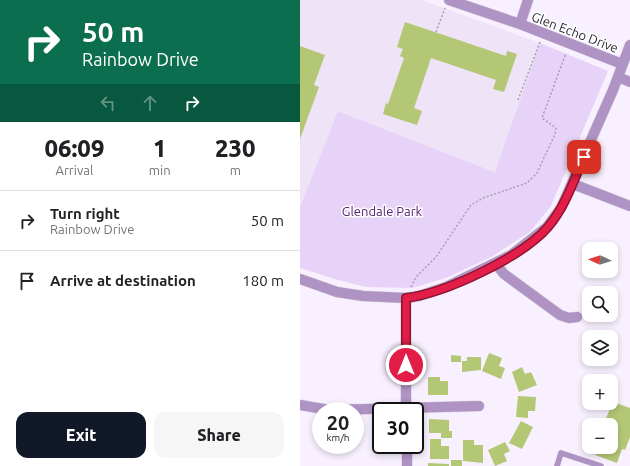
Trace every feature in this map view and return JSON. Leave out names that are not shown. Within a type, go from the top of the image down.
[{"type":"street","points":[[520,24],[528,0]]},
{"type":"street","name":"Glen Echo Drive","points":[[447,3],[520,24],[622,64]]},
{"type":"street","points":[[300,279],[337,292],[363,296],[406,298],[419,296],[446,287],[496,264],[522,248],[548,227],[561,208],[573,184],[630,45]]},
{"type":"street","points":[[618,77],[630,82]]},
{"type":"street","points":[[573,184],[630,206]]},
{"type":"street","points":[[496,264],[504,274],[560,315],[569,318],[577,317]]},
{"type":"street","points":[[406,298],[406,402]]},
{"type":"street","points":[[300,405],[329,410],[372,410]]},
{"type":"street","points":[[424,409],[479,406]]},
{"type":"street","points":[[407,454],[407,466]]},
{"type":"lane","points":[[557,466],[561,453],[601,466]]},
{"type":"path","points":[[436,32],[447,3]]},
{"type":"path","points":[[518,100],[543,33]]},
{"type":"path","points":[[406,298],[416,278],[436,257],[471,205],[483,198],[527,183],[537,173],[556,128],[542,118],[570,44]]},
{"type":"shaded area","points":[[300,0],[422,0],[540,43],[496,172],[339,111],[300,207]]},
{"type":"green space","name":"Glendale Park","points":[[540,43],[608,71],[551,206],[530,232],[491,257],[446,278],[412,288],[366,287],[300,268],[300,207],[338,111],[495,172]]},
{"type":"building","points":[[405,22],[506,56],[507,51],[517,54],[504,92],[493,89],[496,80],[431,58],[414,108],[422,111],[417,125],[383,114],[404,58],[400,56],[403,49],[397,47]]},
{"type":"building","points":[[300,46],[325,55],[314,85],[319,87],[300,139]]},
{"type":"building","points":[[489,353],[502,358],[499,366],[505,368],[501,379],[482,371]]},
{"type":"building","points":[[451,355],[461,356],[461,362],[451,362]]},
{"type":"building","points":[[467,357],[481,357],[481,370],[462,372],[462,361],[467,361]]},
{"type":"building","points":[[522,367],[525,374],[531,372],[537,385],[519,392],[512,372]]},
{"type":"building","points":[[428,377],[440,377],[440,381],[448,381],[448,395],[428,395]]},
{"type":"building","points":[[518,396],[536,397],[535,411],[528,411],[528,418],[516,417]]},
{"type":"building","points":[[618,404],[630,408],[630,437],[625,450],[622,449],[617,463],[595,455],[618,454],[618,418],[606,418],[610,410],[618,410]]},
{"type":"building","points":[[429,419],[449,420],[449,431],[452,431],[452,438],[441,438],[441,433],[429,433]]},
{"type":"building","points":[[521,421],[533,427],[522,449],[509,443]]},
{"type":"building","points":[[430,439],[441,439],[441,446],[449,446],[449,459],[430,459]]},
{"type":"building","points":[[463,440],[474,440],[474,445],[483,445],[483,463],[463,461]]},
{"type":"building","points":[[505,442],[510,451],[504,454],[507,461],[495,466],[488,450]]},
{"type":"building","points":[[451,460],[462,460],[462,466],[451,466]]},
{"type":"building","points":[[428,463],[449,464],[449,466],[428,466]]},
{"type":"route","points":[[406,365],[406,298],[419,296],[460,281],[496,264],[532,241],[548,227],[561,208],[584,157]]}]
